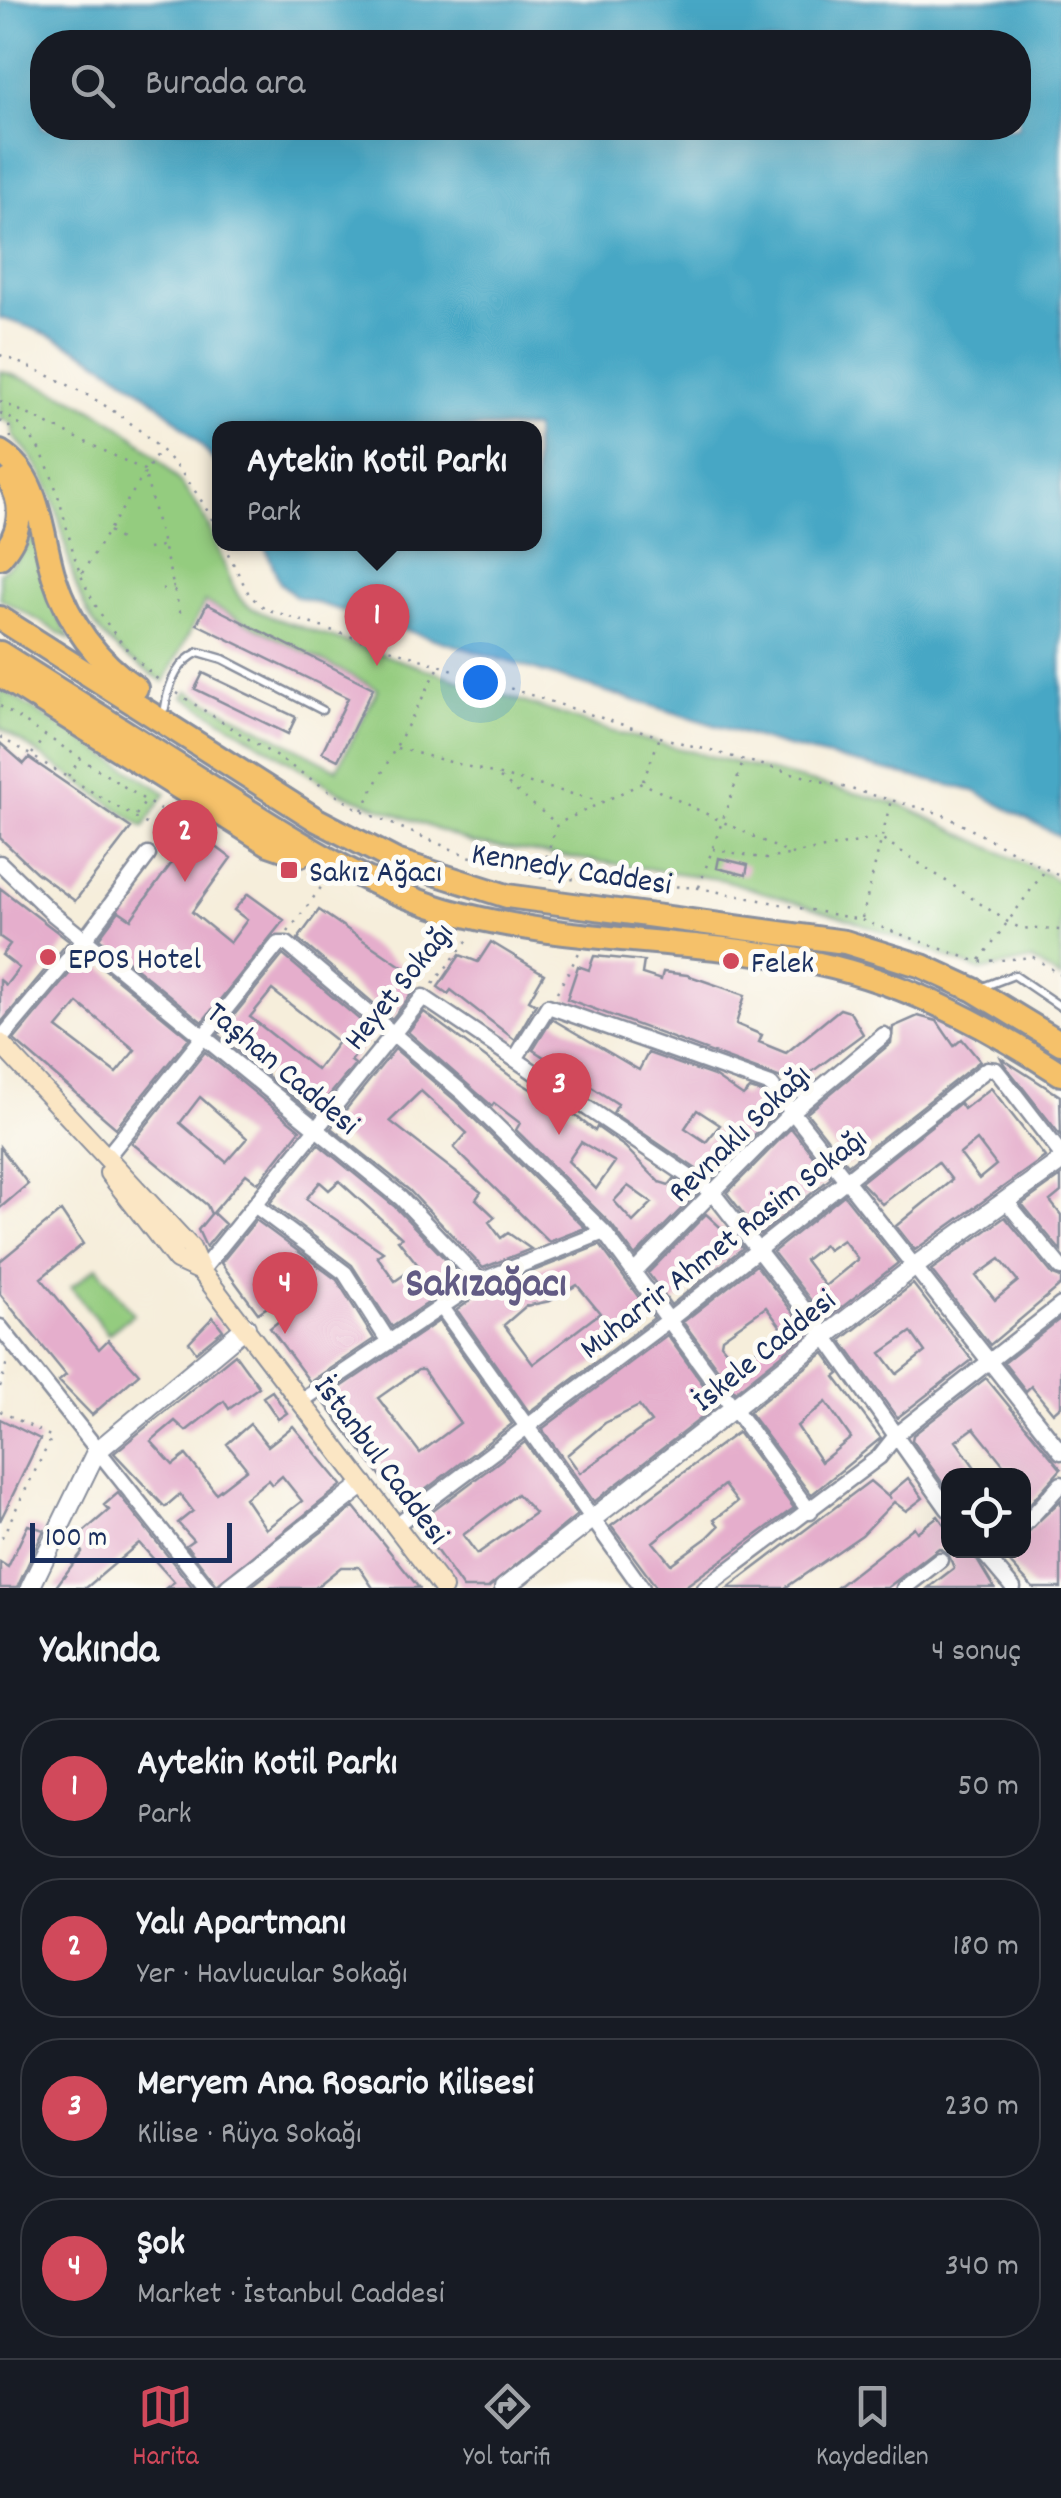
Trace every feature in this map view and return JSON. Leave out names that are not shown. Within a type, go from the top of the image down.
[{"type":"highway","points":[[6,446],[28,483],[55,578],[86,642],[122,678],[167,698],[253,779]]},
{"type":"highway","points":[[0,469],[20,503],[18,525],[0,557]]},
{"type":"highway","name":"Kennedy Caddesi","points":[[0,618],[355,842],[458,883],[532,900],[809,934],[885,953],[974,990],[1061,1042]]},
{"type":"highway","name":"Kennedy Caddesi","points":[[0,653],[338,865],[419,900],[485,919],[800,960],[867,976],[976,1022],[1061,1074]]},
{"type":"highway","points":[[0,675],[269,844],[338,865]]},
{"type":"main road","name":"İstanbul Caddesi","points":[[0,1042],[106,1158],[106,1168],[177,1260],[201,1271],[443,1588]]},
{"type":"street","points":[[0,1042],[85,940],[148,855]]},
{"type":"street","name":"Taşhan Caddesi","points":[[0,864],[85,940],[401,1198],[480,1281]]},
{"type":"street","points":[[106,1158],[278,944],[287,944],[463,1092],[604,1232],[810,1512]]},
{"type":"street","points":[[423,997],[712,1193],[898,1433],[941,1498]]},
{"type":"street","name":"Heyet Sokağı","points":[[201,1271],[257,1207],[423,997]]},
{"type":"street","points":[[516,1059],[548,1006],[771,1084],[1061,1452]]},
{"type":"street","name":"Revnaklı Sokağı","points":[[634,1272],[794,1110],[884,1035]]},
{"type":"street","name":"Muharrir Ahmet Rasim Sokağı","points":[[396,1525],[669,1320],[987,1069],[1004,1080],[1061,1157]]},
{"type":"street","name":"İskele Caddesi","points":[[504,1588],[915,1266],[1061,1157]]},
{"type":"street","points":[[1006,1201],[1061,1268]]},
{"type":"street","points":[[257,1207],[344,1274],[388,1342]]},
{"type":"street","points":[[301,1401],[480,1281],[604,1232]]},
{"type":"street","points":[[705,1588],[810,1512],[879,1457],[898,1433],[1061,1305]]},
{"type":"street","points":[[441,1306],[642,1588]]},
{"type":"street","points":[[0,1327],[207,1588]]},
{"type":"street","points":[[30,1588],[96,1452],[246,1327]]},
{"type":"street","points":[[229,1588],[364,1484]]},
{"type":"street","points":[[1031,1520],[1055,1503],[1061,1484]]},
{"type":"street","points":[[993,1558],[1013,1588]]},
{"type":"street","points":[[904,1588],[940,1560]]},
{"type":"lane","points":[[167,698],[192,654],[206,652],[322,710]]},
{"type":"lane","points":[[974,990],[1014,975],[1061,1007]]},
{"type":"path","points":[[0,355],[112,410],[161,448],[199,491],[212,518]]},
{"type":"path","points":[[0,400],[110,457],[144,470]]},
{"type":"path","points":[[0,412],[20,427],[50,470],[81,575],[112,632],[167,698],[361,811],[468,856],[540,877],[699,888],[862,920],[978,962],[1033,957],[1061,975]]},
{"type":"path","points":[[0,422],[9,426],[6,446]]},
{"type":"path","points":[[81,575],[161,448]]},
{"type":"path","points":[[108,464],[110,457]]},
{"type":"path","points":[[144,470],[181,616]]},
{"type":"path","points":[[114,507],[120,510]]},
{"type":"path","points":[[108,530],[124,542]]},
{"type":"path","points":[[148,549],[164,546]]},
{"type":"path","points":[[228,551],[250,596],[266,608],[660,737],[942,814],[1061,877]]},
{"type":"path","points":[[162,589],[174,586]]},
{"type":"path","points":[[361,811],[440,664]]},
{"type":"path","points":[[0,706],[174,819]]},
{"type":"path","points":[[32,756],[46,734]]},
{"type":"path","points":[[0,737],[163,834]]},
{"type":"path","points":[[540,877],[558,824],[642,782],[660,737]]},
{"type":"path","points":[[397,748],[599,801]]},
{"type":"path","points":[[68,777],[82,758]]},
{"type":"path","points":[[699,888],[744,761]]},
{"type":"path","points":[[498,776],[558,824]]},
{"type":"path","points":[[642,782],[790,854]]},
{"type":"path","points":[[148,855],[191,795]]},
{"type":"path","points":[[135,816],[147,800]]},
{"type":"path","points":[[862,920],[890,800]]},
{"type":"path","points":[[712,849],[766,859],[881,838],[1008,922],[1020,928],[1061,930]]},
{"type":"path","points":[[296,923],[338,865]]},
{"type":"path","points":[[978,962],[1047,868]]},
{"type":"path","name":"Heyet Sokağı","points":[[423,997],[485,919]]},
{"type":"path","points":[[548,1006],[572,967]]},
{"type":"path","points":[[0,1387],[12,1342]]},
{"type":"path","points":[[0,1411],[52,1437],[0,1541]]},
{"type":"green space","points":[[0,371],[88,406],[136,438],[178,480],[198,507],[212,534],[212,551],[219,551],[239,597],[271,617],[610,731],[902,805],[1048,875],[1061,883],[1061,979],[1032,960],[981,971],[852,920],[724,880],[472,843],[339,792],[183,696],[188,691],[337,769],[378,689],[205,602],[164,682],[119,651],[103,637],[84,605],[47,484],[34,460],[14,437],[12,424],[0,418]]},
{"type":"green space","points":[[37,530],[49,598],[70,639],[0,598],[0,573],[18,558]]},
{"type":"green space","points":[[0,688],[166,793],[144,827],[0,727]]},
{"type":"green space","points":[[97,1267],[133,1314],[108,1334],[71,1287]]},
{"type":"water","points":[[0,0],[1061,0],[1061,837],[974,791],[783,746],[297,597],[280,583],[267,551],[542,551],[542,421],[212,421],[212,459],[176,420],[122,376],[30,328],[0,318]]},
{"type":"building","points":[[207,604],[373,688],[338,760],[322,752],[348,698],[197,624]]},
{"type":"building","points":[[203,673],[296,717],[288,734],[195,689]]},
{"type":"building","points":[[0,743],[24,764],[29,758],[131,828],[75,901],[0,838]]},
{"type":"building","points":[[195,831],[231,858],[192,912],[230,943],[247,920],[234,910],[248,894],[284,920],[202,1022],[99,938],[119,911],[131,919]]},
{"type":"building","points":[[719,858],[748,865],[746,875],[717,868]]},
{"type":"building","points":[[0,888],[69,941],[0,1024],[0,980],[6,985],[19,968],[2,955],[10,944],[0,937]]},
{"type":"building","points":[[319,910],[404,968],[399,974],[416,988],[392,1019],[298,939]]},
{"type":"building","points":[[491,942],[544,974],[529,1000],[536,1004],[515,1040],[451,990],[448,994],[438,987],[460,955],[478,962]]},
{"type":"building","points":[[86,954],[189,1038],[116,1128],[14,1040]],"holes":[[[78,1003],[135,1050],[116,1073],[57,1028]]]},
{"type":"building","points":[[283,955],[374,1032],[351,1061],[355,1064],[314,1114],[218,1035]],"holes":[[[272,990],[338,1042],[317,1070],[250,1017]]]},
{"type":"building","points":[[594,956],[644,961],[642,974],[661,980],[663,972],[687,975],[745,995],[736,1024],[762,1035],[759,1042],[786,1053],[840,1009],[850,1012],[863,1034],[798,1082],[792,1082],[567,999],[578,966],[589,970]]},
{"type":"building","points":[[424,1012],[513,1078],[537,1093],[541,1089],[595,1131],[597,1127],[625,1147],[659,1182],[669,1185],[674,1179],[696,1194],[635,1256],[611,1224],[516,1130],[520,1123],[494,1103],[492,1106],[408,1032]],"holes":[[[581,1142],[615,1162],[596,1189],[568,1161]],[[628,1186],[652,1203],[633,1222],[614,1201]]]},
{"type":"building","points":[[918,1016],[937,1021],[954,1046],[962,1039],[980,1061],[848,1165],[807,1113],[891,1043],[893,1027]]},
{"type":"building","points":[[552,1019],[639,1070],[648,1053],[714,1076],[743,1096],[750,1089],[763,1093],[778,1111],[711,1179],[613,1113],[618,1104],[533,1050]],"holes":[[[697,1110],[720,1125],[706,1142],[685,1128]]]},
{"type":"building","points":[[395,1049],[456,1101],[585,1228],[549,1242],[454,1148],[467,1133],[421,1091],[390,1121],[481,1192],[476,1199],[495,1217],[489,1222],[501,1238],[508,1233],[531,1249],[483,1268],[409,1190],[331,1128]]},
{"type":"building","points":[[205,1052],[300,1130],[258,1183],[246,1174],[213,1213],[225,1224],[206,1247],[198,1230],[211,1214],[207,1205],[132,1143]],"holes":[[[200,1097],[247,1138],[226,1162],[180,1123]]]},
{"type":"building","points":[[1001,1058],[1060,1096],[1061,1136],[1004,1064]]},
{"type":"building","points":[[991,1088],[1045,1157],[915,1250],[896,1226],[952,1180],[938,1162],[882,1204],[861,1182],[960,1103],[964,1109]],"holes":[[[977,1140],[996,1165],[979,1179],[960,1154]]]},
{"type":"building","points":[[791,1128],[831,1178],[760,1235],[727,1193]]},
{"type":"building","points":[[318,1144],[394,1206],[464,1279],[392,1327],[352,1265],[270,1203]],"holes":[[[339,1181],[402,1238],[398,1240],[418,1265],[395,1281],[377,1256],[383,1252],[306,1199],[320,1182],[329,1190]]]},
{"type":"building","points":[[0,1147],[28,1184],[0,1208]]},
{"type":"building","points":[[1061,1176],[1061,1192],[1050,1201],[1061,1215],[1061,1251],[1022,1204]]},
{"type":"building","points":[[844,1195],[898,1263],[826,1320],[773,1252]],"holes":[[[843,1240],[858,1259],[825,1286],[805,1260],[824,1245],[828,1250]]]},
{"type":"building","points":[[61,1211],[83,1244],[41,1278],[99,1349],[108,1340],[139,1374],[92,1415],[59,1381],[66,1375],[0,1294],[0,1261]]},
{"type":"building","points":[[706,1214],[743,1248],[671,1305],[648,1273]]},
{"type":"building","points":[[1005,1217],[1053,1275],[1061,1278],[1061,1285],[990,1345],[931,1270]],"holes":[[[1000,1259],[1018,1281],[995,1300],[976,1276]]]},
{"type":"building","points":[[256,1220],[337,1280],[374,1339],[310,1382],[270,1328],[287,1315],[277,1301],[258,1313],[221,1263]]},
{"type":"building","points":[[600,1245],[654,1318],[529,1412],[457,1310],[485,1290]],"holes":[[[577,1285],[600,1313],[533,1364],[504,1325],[526,1306],[550,1301]]]},
{"type":"building","points":[[756,1265],[809,1333],[735,1392],[683,1322]],"holes":[[[766,1307],[784,1331],[737,1363],[721,1344],[722,1338]]]},
{"type":"building","points":[[913,1284],[972,1360],[897,1418],[841,1340]],"holes":[[[911,1332],[925,1352],[897,1374],[881,1353]]]},
{"type":"building","points":[[213,1317],[223,1330],[196,1352],[189,1342]]},
{"type":"building","points":[[1061,1318],[1061,1406],[1053,1413],[1031,1386],[1026,1391],[1004,1363]]},
{"type":"building","points":[[439,1321],[512,1424],[404,1506],[322,1400]],"holes":[[[423,1370],[460,1423],[420,1453],[378,1398]]]},
{"type":"building","points":[[667,1335],[718,1405],[594,1502],[542,1429]],"holes":[[[639,1406],[651,1422],[580,1473],[567,1455],[605,1423]]]},
{"type":"building","points":[[824,1353],[839,1374],[835,1377],[881,1438],[811,1495],[749,1412]],"holes":[[[826,1402],[851,1438],[821,1462],[797,1426]]]},
{"type":"building","points":[[235,1354],[259,1387],[229,1409],[224,1401],[186,1431],[175,1421],[151,1441],[173,1465],[186,1455],[216,1493],[247,1469],[227,1444],[250,1424],[268,1446],[293,1426],[342,1485],[217,1585],[186,1545],[193,1540],[178,1523],[193,1511],[180,1494],[165,1507],[114,1453]],"holes":[[[282,1476],[302,1501],[266,1529],[245,1498],[268,1480],[272,1485]]]},
{"type":"building","points":[[986,1378],[1061,1469],[1031,1502],[1031,1468],[1006,1468],[974,1428],[956,1441],[975,1468],[941,1468],[941,1481],[912,1440],[913,1435]]},
{"type":"building","points":[[272,1391],[287,1413],[278,1419],[263,1397]]},
{"type":"building","points":[[0,1419],[40,1439],[0,1521]]},
{"type":"building","points":[[738,1432],[794,1508],[683,1588],[657,1588],[611,1526]],"holes":[[[724,1485],[737,1502],[714,1520],[719,1526],[708,1537],[671,1564],[653,1542]]]},
{"type":"building","points":[[525,1442],[577,1515],[488,1588],[463,1588],[417,1523]],"holes":[[[517,1494],[535,1513],[477,1554],[463,1535]]]},
{"type":"building","points":[[908,1478],[923,1498],[906,1511],[894,1502],[862,1535],[785,1588],[728,1588],[870,1481],[891,1499],[888,1495]]},
{"type":"building","points":[[118,1493],[193,1588],[166,1588],[174,1582],[139,1543],[86,1588],[55,1588],[82,1552],[73,1541],[109,1510],[104,1505]]},
{"type":"building","points":[[1061,1500],[1061,1588],[1033,1588],[1010,1563],[1015,1558],[1031,1558],[1031,1528]]},
{"type":"building","points":[[354,1507],[419,1588],[373,1588],[359,1567],[341,1567],[315,1588],[249,1588]]},
{"type":"building","points":[[938,1516],[941,1549],[887,1588],[836,1588],[914,1527],[917,1532]]},
{"type":"building","points":[[28,1525],[44,1530],[17,1588],[0,1588],[0,1562],[8,1567]]},
{"type":"building","points":[[950,1558],[976,1558],[994,1588],[928,1588],[954,1568]]},
{"type":"place","name":"Aytekin Kotil Parkı","points":[[377,666]]},
{"type":"place","name":"Sakız Ağacı","points":[[289,870]]},
{"type":"place","name":"Yalı Apartmanı","points":[[185,882]]},
{"type":"place","name":"EPOS Hotel","points":[[48,957]]},
{"type":"place","name":"Felek","points":[[731,961]]},
{"type":"place","name":"Meryem Ana Rosario Kilisesi","points":[[559,1135]]},
{"type":"place","name":"Şok","points":[[285,1334]]},
{"type":"district","name":"Sakızağacı","points":[[486,1280]]}]
